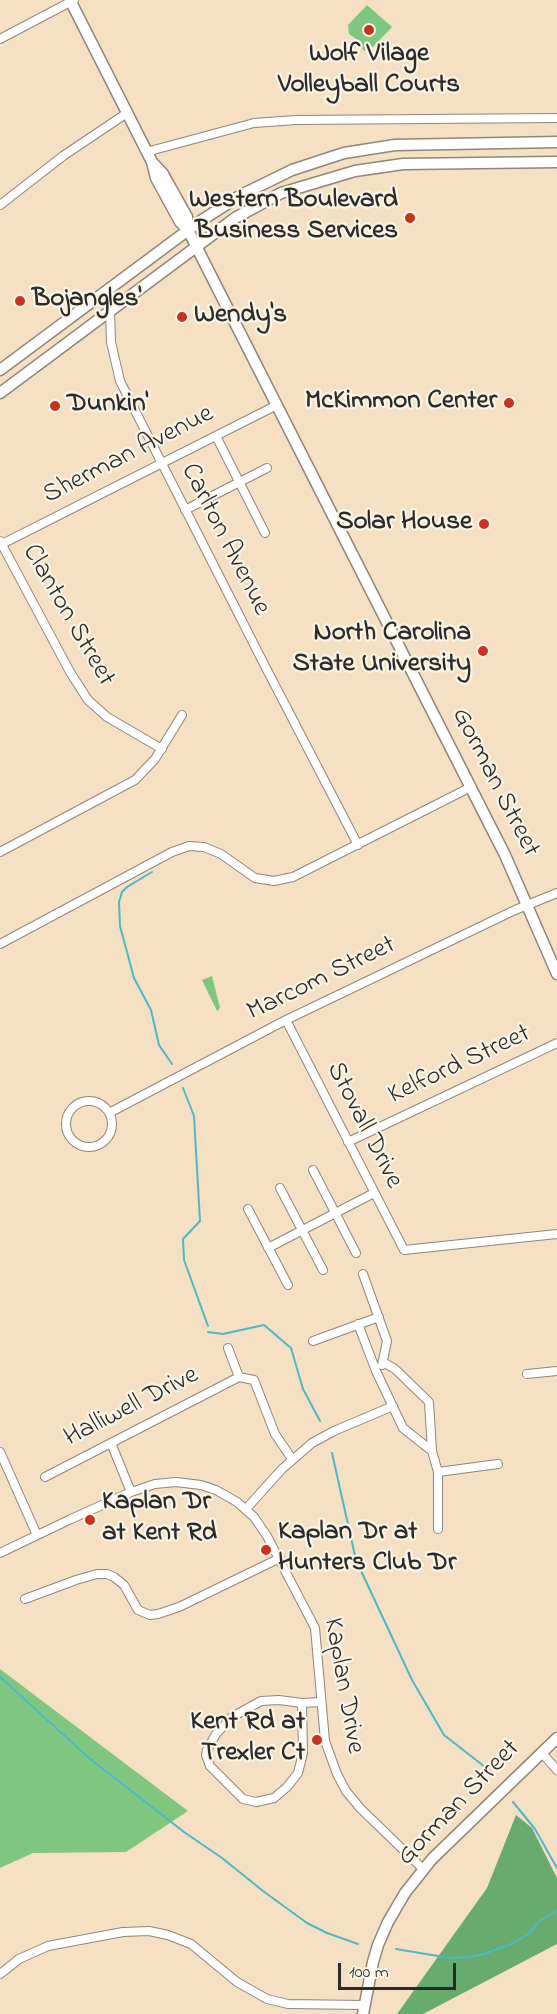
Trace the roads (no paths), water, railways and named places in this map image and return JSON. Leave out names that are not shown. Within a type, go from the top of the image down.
[{"type":"main road","name":"Gorman Street","points":[[72,1],[152,162],[163,174],[187,217],[188,230],[471,787],[528,905],[557,974]]},
{"type":"main road","points":[[0,370],[188,230],[241,195],[292,170],[344,153],[388,145],[557,142]]},
{"type":"main road","points":[[0,393],[235,218],[293,188],[355,171],[426,162],[557,162]]},
{"type":"main road","name":"Gorman Street","points":[[364,2011],[373,1962],[398,1903],[423,1869],[557,1738]]},
{"type":"street","points":[[0,39],[72,1]]},
{"type":"street","points":[[0,205],[63,156],[127,112]]},
{"type":"street","points":[[147,152],[187,139],[254,123],[304,120],[557,118]]},
{"type":"street","name":"Carlton Avenue","points":[[110,311],[111,342],[120,381],[358,844]]},
{"type":"street","name":"Sherman Avenue","points":[[1,543],[276,405]]},
{"type":"street","points":[[216,435],[265,532]]},
{"type":"street","points":[[185,510],[267,468]]},
{"type":"street","name":"Clanton Street","points":[[1,543],[70,672],[88,700],[107,717],[162,749]]},
{"type":"street","points":[[0,852],[129,785],[146,770],[162,749],[182,715]]},
{"type":"street","points":[[0,944],[172,852],[189,846],[204,847],[221,854],[255,878],[274,881],[293,877],[471,787]]},
{"type":"street","name":"Marcom Street","points":[[109,1113],[286,1020],[557,893]]},
{"type":"street","name":"Stovall Drive","points":[[286,1020],[404,1250],[557,1234]]},
{"type":"street","name":"Kelford Street","points":[[348,1142],[557,1043]]},
{"type":"street","points":[[98,1102],[109,1113],[111,1128],[107,1137],[94,1146],[78,1144],[67,1131],[68,1115],[79,1103],[98,1102]]},
{"type":"street","points":[[313,1170],[356,1253]]},
{"type":"street","points":[[280,1188],[323,1270]]},
{"type":"street","points":[[268,1248],[374,1193]]},
{"type":"street","points":[[248,1209],[288,1286]]},
{"type":"street","points":[[363,1274],[387,1341],[383,1362],[376,1371]]},
{"type":"street","points":[[313,1341],[379,1317]]},
{"type":"street","points":[[358,1324],[376,1371],[403,1428],[432,1451]]},
{"type":"street","points":[[228,1347],[239,1377],[254,1380],[275,1434],[292,1460]]},
{"type":"street","points":[[383,1362],[394,1369],[429,1402],[432,1451],[438,1472],[438,1528]]},
{"type":"street","points":[[527,1374],[557,1371]]},
{"type":"street","name":"Halliwell Drive","points":[[45,1477],[239,1377]]},
{"type":"street","points":[[246,1509],[292,1460],[312,1443],[393,1406]]},
{"type":"street","points":[[111,1443],[131,1492]]},
{"type":"street","points":[[0,1452],[38,1535]]},
{"type":"street","points":[[438,1472],[498,1464]]},
{"type":"street","name":"Kaplan Drive","points":[[0,1553],[131,1492],[163,1483],[188,1483],[216,1490],[246,1509],[261,1525],[315,1628],[326,1741],[330,1759],[343,1786],[360,1808],[423,1869]]},
{"type":"street","points":[[25,1599],[76,1580],[97,1574],[107,1574],[124,1585],[138,1610],[150,1615],[158,1614],[179,1607],[280,1558]]},
{"type":"street","points":[[302,1703],[303,1753],[298,1773],[274,1798],[256,1802],[243,1799],[210,1766],[206,1755],[212,1740],[232,1717],[261,1701],[321,1702]]},
{"type":"street","points":[[542,1752],[557,1770]]},
{"type":"street","points":[[0,1974],[19,1959],[48,1946],[123,1932],[149,1931],[168,1935],[190,1944],[242,1986],[267,1999],[288,2004],[364,2011]]},
{"type":"waterway","points":[[152,872],[122,892],[119,902],[120,926],[134,978],[151,1010],[159,1045],[172,1064]]},
{"type":"waterway","points":[[183,1088],[194,1116],[200,1221],[183,1239],[184,1260],[208,1326]]},
{"type":"waterway","points":[[208,1332],[223,1334],[264,1325],[291,1348],[303,1389],[320,1421]]},
{"type":"waterway","points":[[332,1453],[356,1560],[412,1680],[444,1735],[494,1774]]},
{"type":"waterway","points":[[0,1677],[89,1758],[263,1891],[307,1923],[358,1944]]},
{"type":"waterway","points":[[513,1802],[535,1829],[557,1868]]},
{"type":"waterway","points":[[396,1949],[450,1958],[484,1954],[527,1935],[540,1921],[557,1910]]},
{"type":"place","name":"Wolf Vilage Volleyball Courts","points":[[369,30]]},
{"type":"place","name":"Western Boulevard Business Services","points":[[410,218]]},
{"type":"place","name":"Bojangles'","points":[[20,301]]},
{"type":"place","name":"Wendy's","points":[[182,317]]},
{"type":"place","name":"McKimmon Center","points":[[509,403]]},
{"type":"place","name":"Dunkin'","points":[[55,406]]},
{"type":"place","name":"Solar House","points":[[484,524]]},
{"type":"place","name":"North Carolina State University","points":[[483,651]]},
{"type":"place","name":"Kaplan Dr at Kent Rd","points":[[90,1520]]},
{"type":"place","name":"Kaplan Dr at Hunters Club Dr","points":[[266,1550]]},
{"type":"place","name":"Kent Rd at Trexler Ct","points":[[317,1740]]}]
